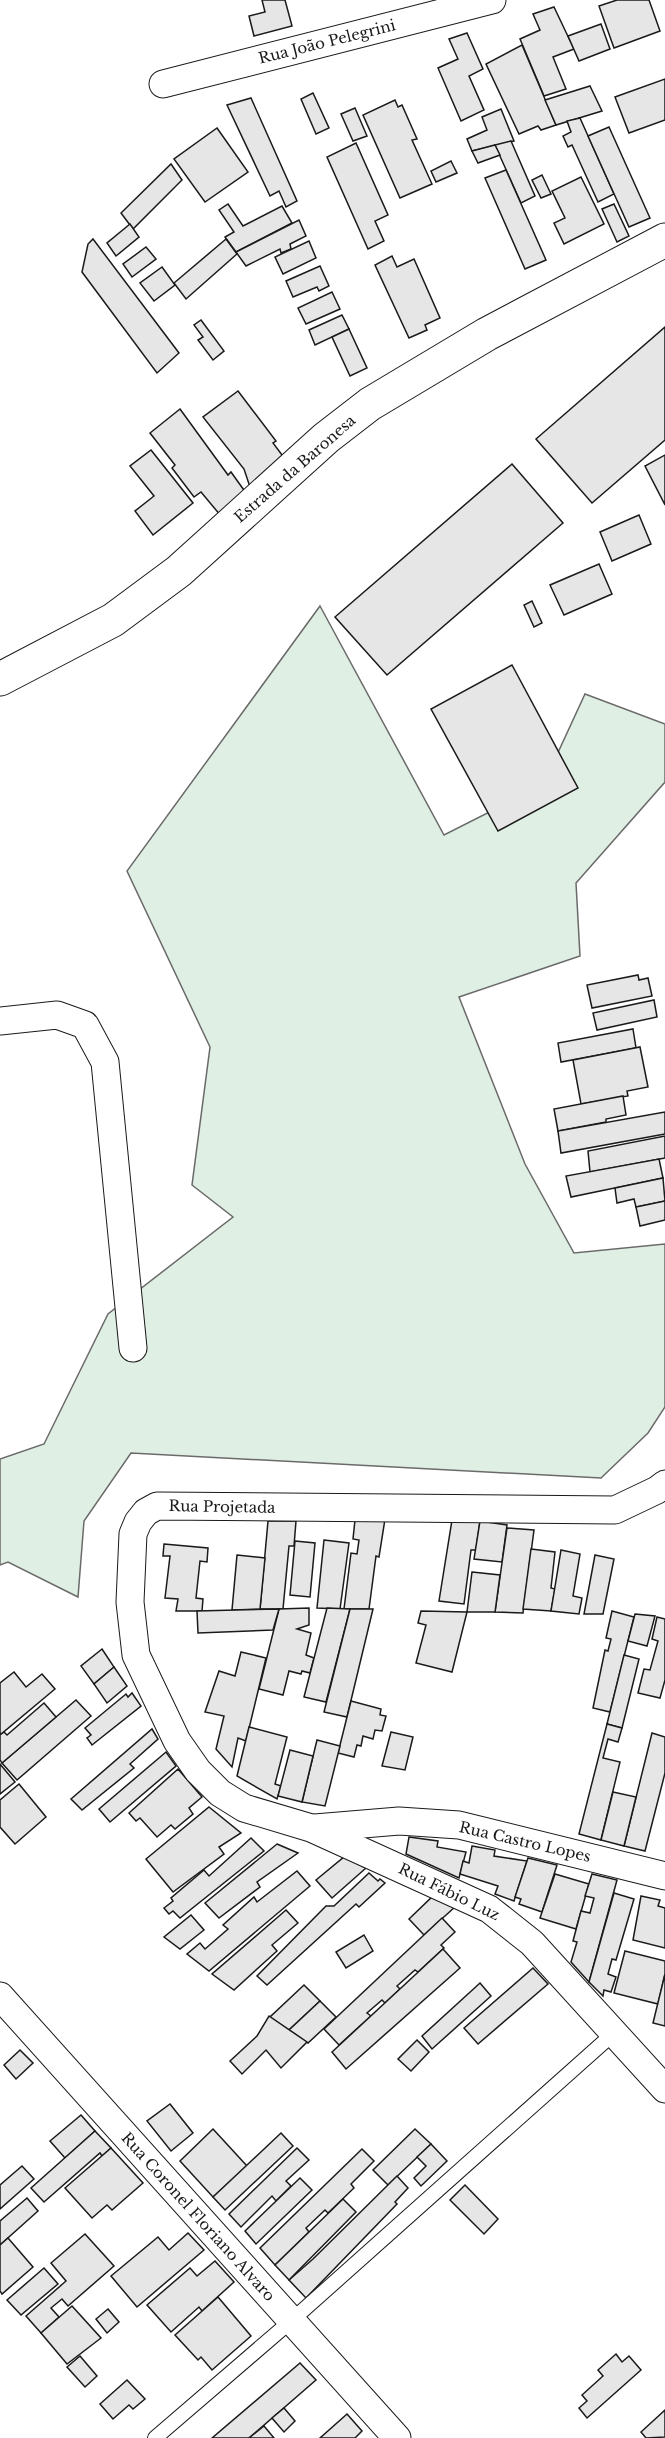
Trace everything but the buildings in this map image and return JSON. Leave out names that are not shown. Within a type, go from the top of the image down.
[{"type":"main road","name":"Estrada da Baronesa","points":[[0,679],[113,620],[179,571],[326,438],[370,405],[487,334],[665,240]]},
{"type":"street","name":"Rua João Pelegrini","points":[[163,84],[492,0]]},
{"type":"street","points":[[0,1022],[57,1015],[85,1025],[105,1062],[133,1348]]},
{"type":"street","name":"Rua Projetada","points":[[311,1828],[244,1808],[220,1793],[198,1772],[177,1741],[136,1655],[130,1602],[133,1534],[138,1522],[146,1512],[157,1506],[615,1510],[665,1484]]},
{"type":"street","name":"Rua Castro Lopes","points":[[311,1828],[399,1821],[459,1826],[665,1876]]},
{"type":"street","name":"Rua Fábio Luz","points":[[311,1828],[439,1884],[505,1919],[532,1943],[665,2089]]},
{"type":"street","name":"Rua Coronel Floriano Alvaro","points":[[0,1996],[397,2438]]},
{"type":"lane","points":[[155,2438],[291,2321],[614,2033]]},
{"type":"green space","points":[[320,606],[444,835],[543,785],[585,694],[665,724],[665,782],[576,883],[580,956],[459,997],[525,1164],[574,1253],[665,1244],[665,1407],[648,1433],[601,1478],[131,1453],[84,1521],[78,1597],[8,1562],[0,1565],[0,1459],[44,1444],[108,1314],[233,1217],[192,1185],[210,1047],[127,871]]}]
